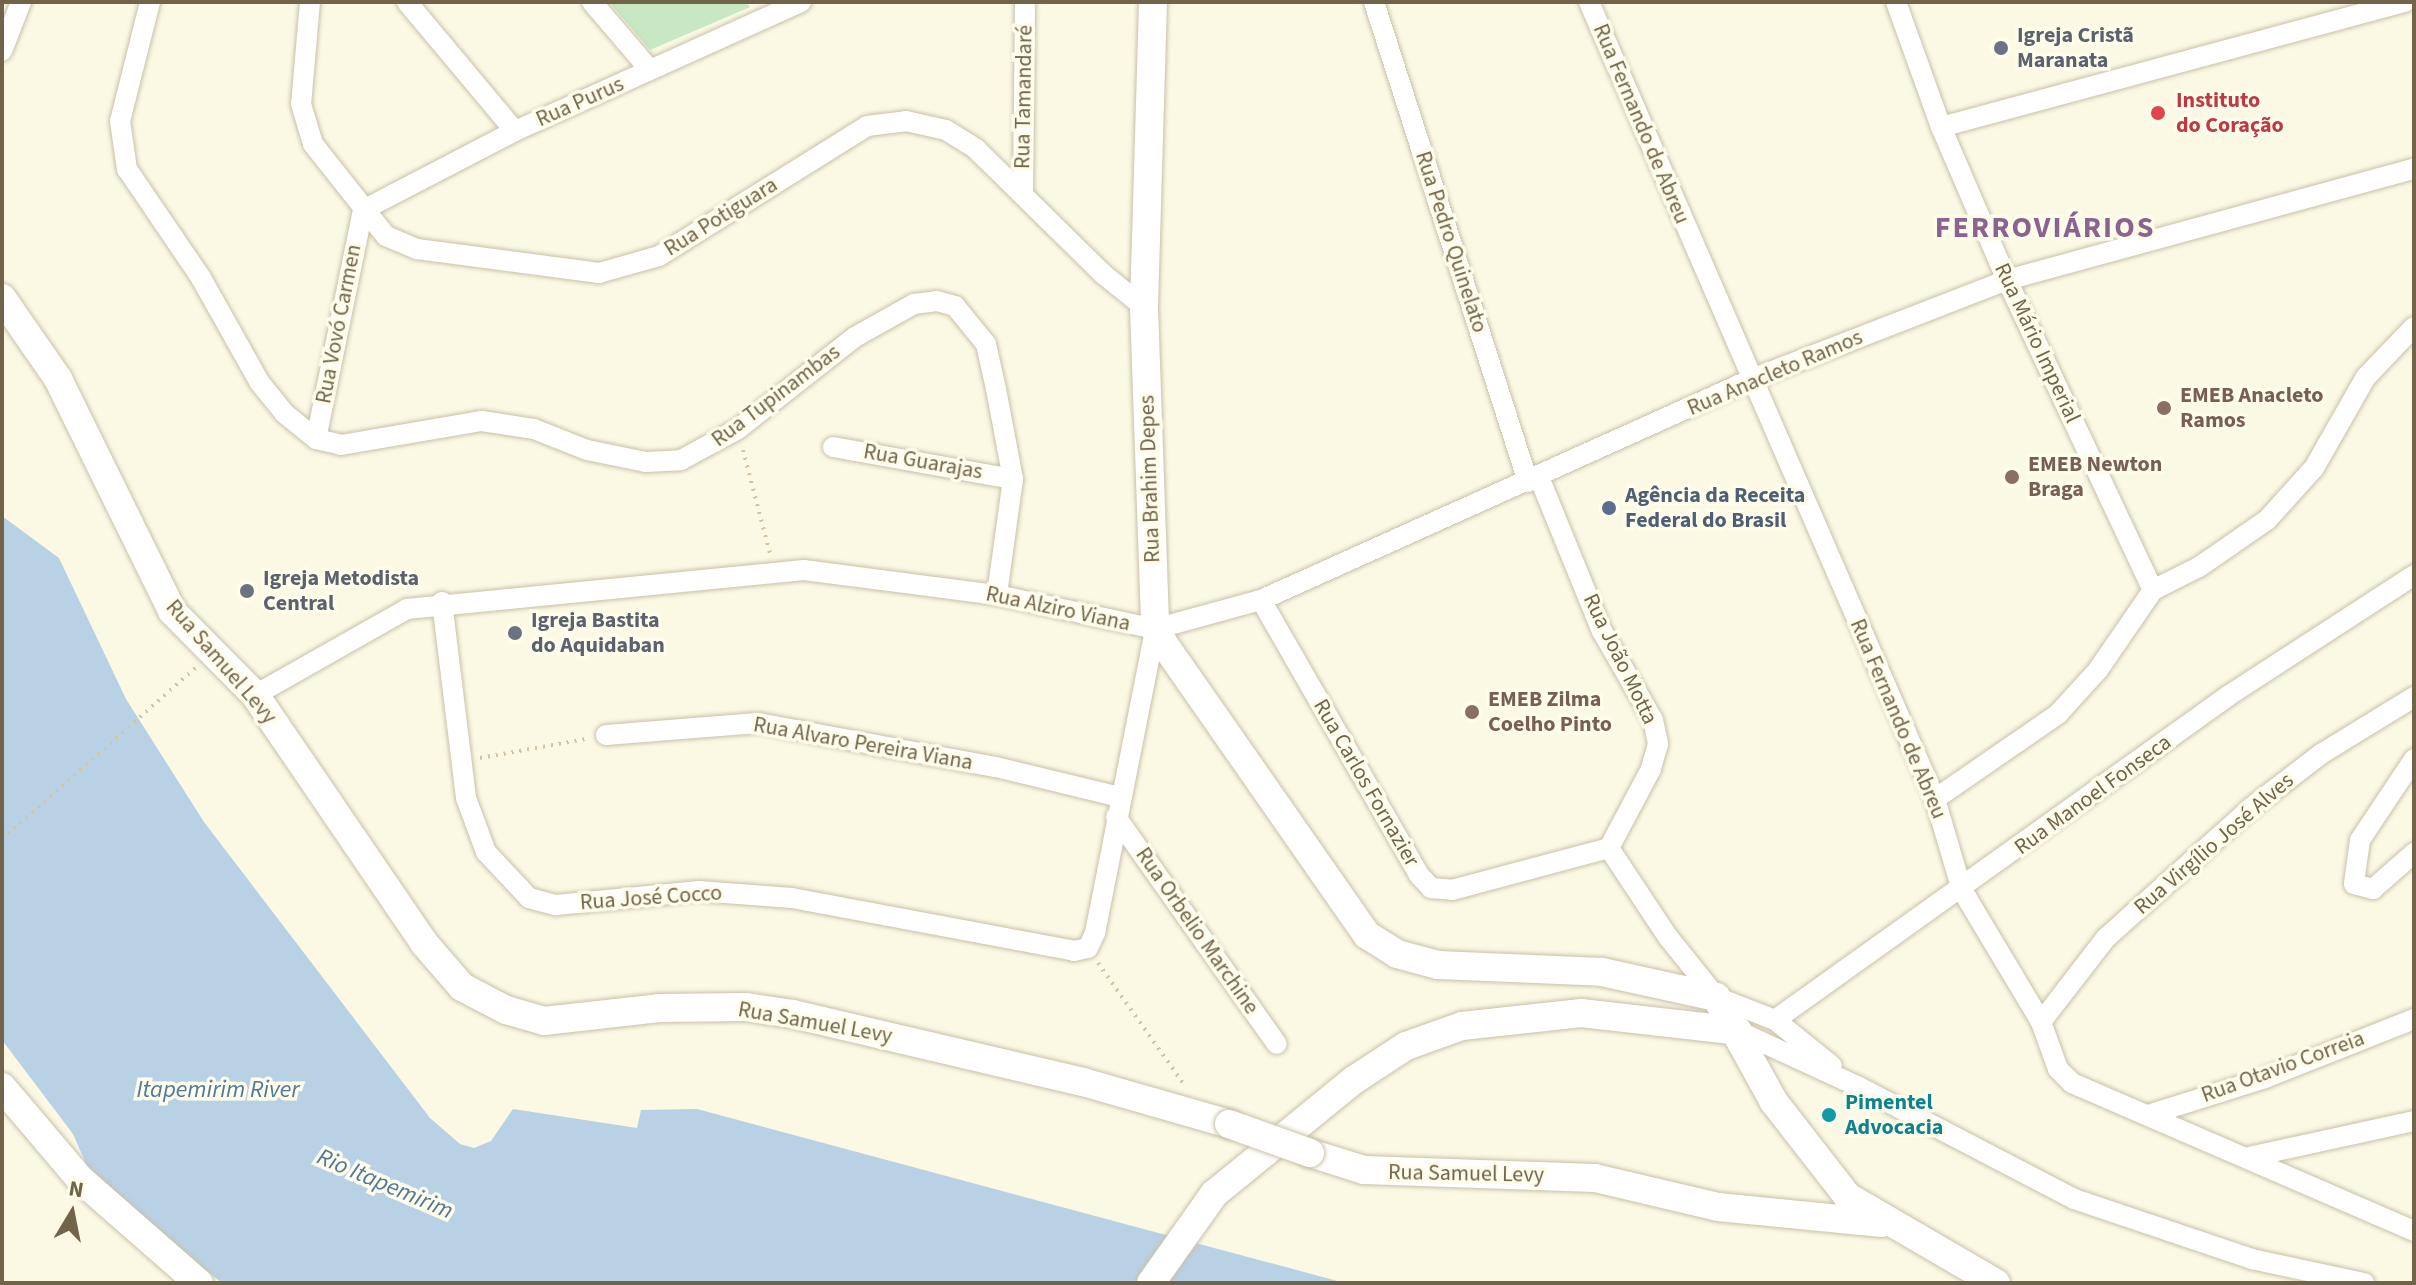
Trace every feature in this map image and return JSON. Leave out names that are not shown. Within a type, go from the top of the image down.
[{"type":"main road","name":"Rua Brahim Depes","points":[[1153,2],[1144,307],[1155,629]]},
{"type":"main road","name":"Rua Samuel Levy","points":[[2,298],[58,379],[172,611],[255,695],[424,943],[462,987],[506,1010],[544,1021],[659,1008],[777,1011],[943,1047],[1218,1120],[1364,1170],[1595,1178],[1718,1207],[1890,1224]]},
{"type":"main road","name":"Rua Alziro Viana","points":[[1155,629],[1367,935],[1397,954],[1438,965],[1602,972],[1716,997]]},
{"type":"main road","points":[[1716,997],[1738,1031],[1774,1102],[1838,1186],[1890,1224],[1996,1283]]},
{"type":"main road","points":[[1151,1283],[1214,1194],[1354,1080],[1406,1046],[1462,1026],[1581,1013],[1738,1031]]},
{"type":"main road","points":[[2,1087],[80,1179],[199,1283]]},
{"type":"street","points":[[2,51],[21,2]]},
{"type":"street","points":[[150,2],[120,121],[127,169],[208,289],[260,383],[284,413],[316,439]]},
{"type":"street","name":"Rua Potiguara","points":[[310,2],[301,104],[313,144],[386,236],[417,249],[599,273],[659,256],[867,126],[906,121],[946,130],[976,149],[1103,274],[1144,307]]},
{"type":"street","points":[[407,2],[515,131]]},
{"type":"street","points":[[592,2],[650,70]]},
{"type":"street","name":"Rua Purus","points":[[363,210],[515,131],[650,70],[767,8],[801,2]]},
{"type":"street","name":"Rua Tamandaré","points":[[1023,193],[1025,2]]},
{"type":"street","name":"Rua Pedro Quinelato","points":[[1374,2],[1534,480]]},
{"type":"street","name":"Rua Fernando de Abreu","points":[[1589,2],[1935,799],[1962,890],[2041,1022],[2049,1053],[2072,1083],[2151,1114],[2414,1231]]},
{"type":"street","name":"Rua Mário Imperial","points":[[1896,2],[1941,127],[2007,280],[2153,590]]},
{"type":"street","points":[[1941,127],[2405,2]]},
{"type":"street","name":"Rua Anacleto Ramos","points":[[1155,629],[1261,600],[1534,480],[1752,379],[2007,280],[2414,169]]},
{"type":"street","name":"Rua Vovó Carmen","points":[[316,439],[363,210]]},
{"type":"street","name":"Rua Tupinambas","points":[[316,439],[341,445],[482,421],[534,429],[587,450],[646,462],[681,460],[738,429],[855,337],[914,304],[937,301],[955,306],[986,344],[1013,479],[997,595]]},
{"type":"street","points":[[1935,799],[2058,714],[2098,670],[2153,590],[2199,567],[2267,520],[2314,468],[2366,377],[2414,327]]},
{"type":"street","name":"Rua Guarajas","points":[[833,447],[1013,479]]},
{"type":"street","name":"Rua João Motta","points":[[1534,480],[1602,631],[1653,720],[1658,744],[1651,769],[1609,848]]},
{"type":"street","name":"Rua Alziro Viana","points":[[255,695],[385,617],[442,602],[804,570],[997,595],[1155,629]]},
{"type":"street","name":"Rua Manoel Fonseca","points":[[1775,1020],[1962,890],[2228,696],[2414,575]]},
{"type":"street","name":"Rua Carlos Fornazier","points":[[1261,600],[1419,875],[1431,888],[1452,890],[1609,848]]},
{"type":"street","name":"Rua José Cocco","points":[[442,602],[466,798],[486,852],[529,898],[556,905],[699,891],[792,898],[1074,951],[1088,948]]},
{"type":"street","name":"Rua Brahim Depes","points":[[1088,948],[1155,629]]},
{"type":"street","name":"Rua Virgílio José Alves","points":[[2041,1022],[2106,938],[2252,807],[2321,754],[2414,697]]},
{"type":"street","name":"Rua Alvaro Pereira Viana","points":[[606,735],[758,723],[996,767],[1118,807]]},
{"type":"street","points":[[2414,759],[2360,840],[2354,884],[2373,889],[2414,853]]},
{"type":"street","name":"Rua Orbelio Marchine","points":[[1118,807],[1277,1044]]},
{"type":"street","points":[[1609,848],[1668,937],[1716,997],[1775,1020],[1859,1087]]},
{"type":"street","name":"Rua Otavio Correia","points":[[2151,1114],[2265,1078],[2414,1019]]},
{"type":"street","points":[[1738,1031],[1859,1087],[2074,1199],[2252,1259],[2364,1283]]},
{"type":"street","points":[[2249,1157],[2414,1121]]},
{"type":"path","points":[[738,429],[775,573]]},
{"type":"path","points":[[2,839],[212,653]]},
{"type":"path","points":[[462,761],[606,735]]},
{"type":"path","points":[[1088,948],[1218,1120]]},
{"type":"green space","points":[[609,2],[746,2],[750,7],[650,50]]},
{"type":"water","name":"Itapemirim River","points":[[2,516],[59,558],[126,699],[204,822],[430,1118],[460,1144],[474,1148],[491,1141],[513,1109],[637,1128],[641,1110],[697,1109],[1345,1283],[222,1283],[94,1182],[73,1134],[2,1040]]},
{"type":"place","name":"Igreja Cristã Maranata","points":[[2001,48]]},
{"type":"place","name":"Instituto do Coração","points":[[2158,113]]},
{"type":"place","name":"EMEB Anacleto Ramos","points":[[2164,408]]},
{"type":"place","name":"EMEB Newton Braga","points":[[2012,477]]},
{"type":"place","name":"Agência da Receita Federal do Brasil","points":[[1609,508]]},
{"type":"place","name":"Igreja Metodista Central","points":[[247,591]]},
{"type":"place","name":"Igreja Bastita do Aquidaban","points":[[515,633]]},
{"type":"place","name":"EMEB Zilma Coelho Pinto","points":[[1472,712]]},
{"type":"place","name":"Pimentel Advocacia","points":[[1829,1115]]},
{"type":"district","name":"FERROVIÁRIOS","points":[[2045,228]]},
{"type":"water label","name":"Rio Itapemirim","points":[[385,1184]]}]
